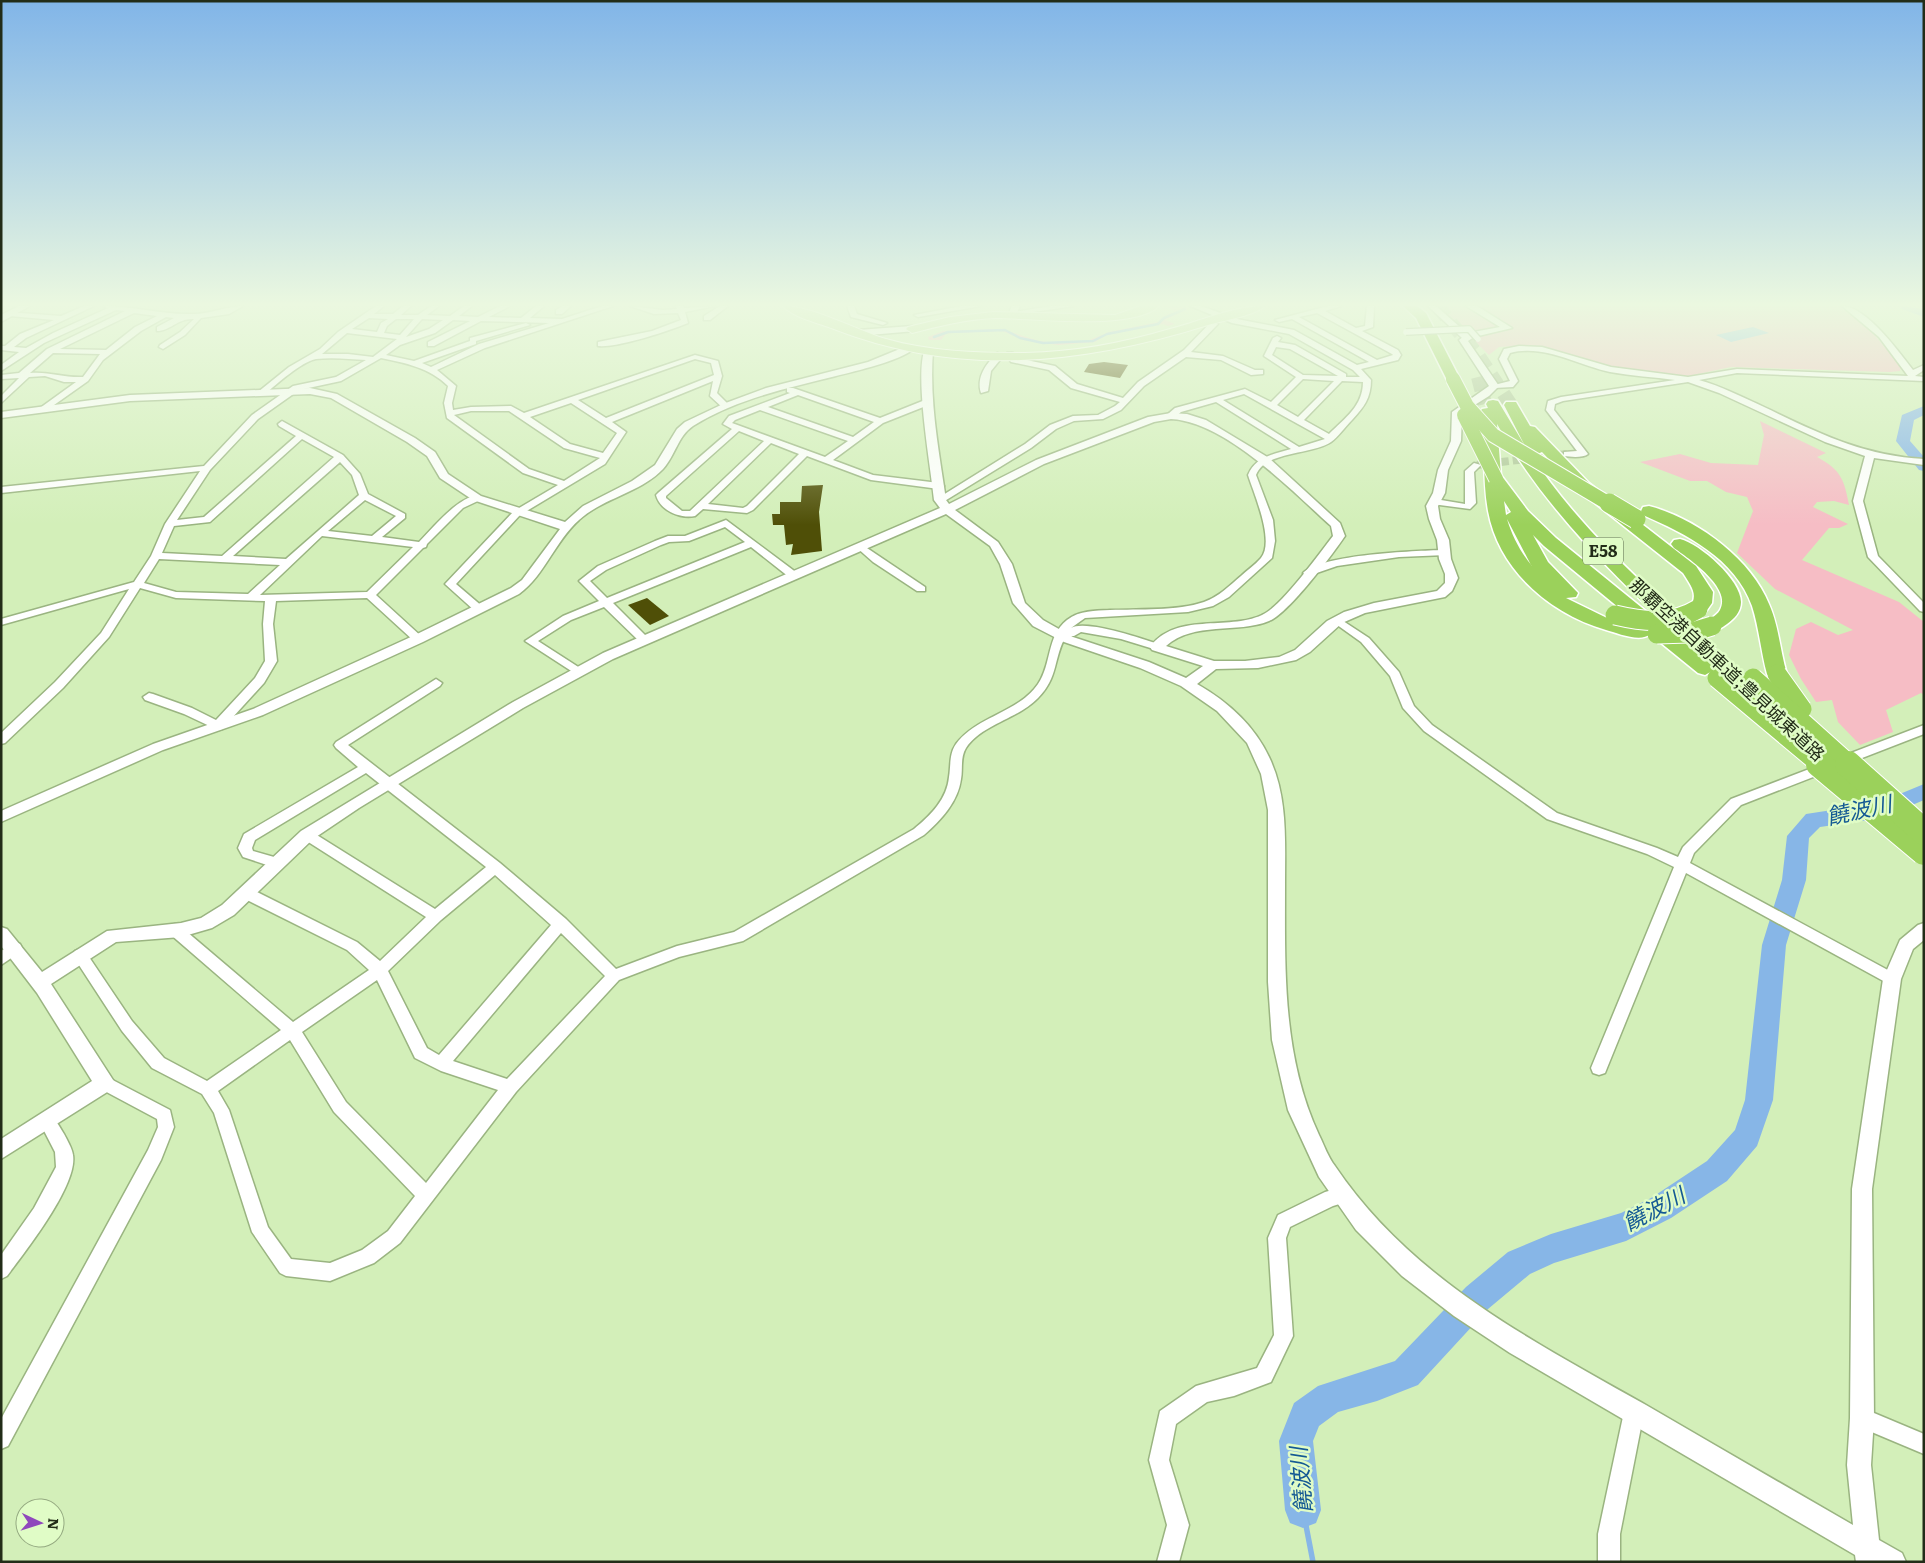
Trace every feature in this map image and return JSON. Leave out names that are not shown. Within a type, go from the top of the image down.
[{"type":"highway","points":[[1448,380],[1466,406],[1484,426],[1508,445],[1642,515],[1706,540],[1728,559],[1748,580],[1761,606],[1777,674],[1813,723],[1924,822]]},
{"type":"highway","points":[[1448,380],[1496,479],[1529,532],[1735,678],[1923,857]]},
{"type":"highway","name":"那覇空港自動車道;豊見城東道路","points":[[1642,515],[1691,551],[1720,578],[1730,596],[1731,606],[1724,618],[1712,626],[1681,634],[1641,632],[1608,626],[1573,612],[1542,591],[1522,570],[1497,516],[1493,486],[1489,404],[1532,468],[1573,518],[1609,557],[1735,678],[1924,832]]},
{"type":"highway","name":"那覇空港自動車道;豊見城東道路","points":[[1529,532],[1540,565],[1557,584],[1580,601],[1615,615],[1661,621],[1684,618],[1698,609],[1703,603],[1704,592],[1690,570],[1583,486],[1516,412],[1533,447],[1545,464],[1590,518],[1676,605],[1735,678]]},
{"type":"street","points":[[1,401],[21,379]]},
{"type":"street","points":[[61,379],[85,380]]},
{"type":"street","points":[[262,392],[279,379]]},
{"type":"street","points":[[1,740],[59,685],[105,635],[156,556],[170,524],[207,468],[255,417],[293,390],[338,379]]},
{"type":"street","points":[[447,379],[452,386],[448,403],[450,413],[457,421],[526,471],[565,484]]},
{"type":"street","points":[[524,416],[632,379]]},
{"type":"street","points":[[606,422],[711,379]]},
{"type":"street","points":[[717,379],[713,394],[726,406]]},
{"type":"street","points":[[1,817],[158,746],[258,712],[418,639],[526,583],[566,527],[587,508],[636,482],[659,467],[681,431],[689,424],[726,406],[780,386],[809,379]]},
{"type":"street","points":[[926,379],[939,486],[944,505],[982,533],[1002,555],[1015,600],[1038,623],[1190,684],[1240,725],[1256,747],[1268,772],[1276,809],[1278,1002],[1281,1039],[1297,1113],[1313,1149],[1343,1195],[1378,1241],[1421,1280],[1500,1336],[1634,1412],[1869,1555],[1893,1562]]},
{"type":"street","points":[[984,379],[984,391]]},
{"type":"street","points":[[1065,379],[1074,386],[1126,400]]},
{"type":"street","points":[[944,505],[1053,427],[1073,419],[1100,417],[1111,412],[1148,379]]},
{"type":"street","points":[[1272,405],[1299,379]]},
{"type":"street","points":[[80,955],[126,1026],[158,1063],[208,1089],[221,1110],[261,1232],[286,1268],[330,1272],[368,1257],[394,1237],[510,1087],[614,976],[677,952],[738,937],[919,832],[937,815],[953,790],[957,757],[961,747],[974,735],[1036,694],[1047,680],[1053,652],[1065,635],[1068,624],[1083,615],[1188,609],[1209,604],[1225,595],[1267,558],[1270,541],[1268,520],[1252,475],[1255,467],[1265,460],[1323,444],[1360,407],[1367,394],[1367,380],[1341,379],[1299,420]]},
{"type":"street","points":[[1489,379],[1494,386]]},
{"type":"street","points":[[1065,635],[1079,628],[1102,631],[1213,665],[1234,667],[1289,658],[1301,652],[1337,620],[1359,611],[1441,594],[1449,588],[1453,580],[1452,572],[1443,552],[1443,541],[1432,510],[1443,470],[1456,441],[1457,412],[1463,406],[1489,392],[1494,386],[1510,385],[1514,381],[1513,379]]},
{"type":"street","points":[[1682,379],[1689,380],[1870,455],[1892,460],[1924,462]]},
{"type":"street","points":[[1567,454],[1584,454],[1550,410],[1552,403],[1561,399],[1694,379]]},
{"type":"street","points":[[44,408],[85,380]]},
{"type":"street","points":[[780,386],[880,421]]},
{"type":"street","points":[[1,414],[130,398],[293,390],[316,392],[334,396],[411,440],[431,454],[444,476],[477,498],[566,527]]},
{"type":"street","points":[[1171,416],[1178,410],[1245,391],[1330,438]]},
{"type":"street","points":[[797,393],[732,418],[727,424],[871,477],[939,486]]},
{"type":"street","points":[[1215,398],[1300,451]]},
{"type":"street","points":[[479,608],[450,584],[517,512],[607,457],[622,432],[572,400]]},
{"type":"street","points":[[826,461],[880,421],[928,402]]},
{"type":"street","points":[[760,407],[854,440]]},
{"type":"street","points":[[450,413],[471,409],[511,408],[567,446],[607,457]]},
{"type":"street","points":[[40,982],[80,955],[113,936],[175,930],[206,923],[228,910],[307,835],[518,705],[643,639],[861,547],[944,505],[1059,454],[1152,419],[1171,416],[1187,417],[1202,422],[1265,460],[1336,525],[1339,536],[1283,606],[1265,618],[1237,624],[1186,630],[1165,638],[1157,647]]},
{"type":"street","points":[[282,424],[340,456],[356,474],[364,496],[402,516],[374,539]]},
{"type":"street","points":[[737,429],[661,496],[662,499],[680,514],[692,514],[770,440]]},
{"type":"street","points":[[170,524],[207,520],[302,435]]},
{"type":"street","points":[[701,506],[744,511],[750,508],[805,453]]},
{"type":"street","points":[[1870,455],[1858,501],[1873,557],[1924,609]]},
{"type":"street","points":[[224,559],[340,456]]},
{"type":"street","points":[[1435,502],[1467,507],[1471,503],[1469,471],[1477,465]]},
{"type":"street","points":[[1,490],[207,468]]},
{"type":"street","points":[[251,597],[320,533],[364,496]]},
{"type":"street","points":[[1,622],[137,584],[176,595],[271,598],[370,595],[423,545],[460,506],[477,498]]},
{"type":"street","points":[[643,639],[584,581],[602,568],[658,543],[668,539],[686,539],[726,523],[792,576]]},
{"type":"street","points":[[320,533],[423,545]]},
{"type":"street","points":[[579,672],[530,641],[567,618],[752,543]]},
{"type":"street","points":[[861,547],[921,589]]},
{"type":"street","points":[[1308,573],[1335,563],[1399,554],[1443,552]]},
{"type":"street","points":[[156,556],[290,562]]},
{"type":"street","points":[[370,595],[418,639]]},
{"type":"street","points":[[218,726],[260,680],[271,661],[268,624],[271,598]]},
{"type":"street","points":[[1337,620],[1365,640],[1395,674],[1409,708],[1428,728],[1552,816],[1681,864],[1892,979]]},
{"type":"street","points":[[1190,684],[1213,665]]},
{"type":"street","points":[[436,683],[340,745],[365,768],[496,867],[562,923],[614,976]]},
{"type":"street","points":[[148,698],[188,711],[218,726]]},
{"type":"street","points":[[1599,1068],[1688,850],[1736,802],[1924,729]]},
{"type":"street","points":[[276,863],[248,854],[244,848],[249,837],[365,768]]},
{"type":"street","points":[[307,835],[436,916]]},
{"type":"street","points":[[208,1089],[380,970],[436,916],[496,867]]},
{"type":"street","points":[[246,893],[352,946],[380,970],[421,1053],[442,1063],[510,1087]]},
{"type":"street","points":[[442,1063],[562,923]]},
{"type":"street","points":[[175,930],[293,1031],[340,1107],[426,1195]]},
{"type":"street","points":[[1869,1555],[1859,1465],[1862,1418],[1862,1189],[1892,979],[1906,945],[1924,930]]},
{"type":"street","points":[[1,934],[8,953],[40,982],[105,1083],[164,1115],[166,1127],[155,1154],[1,1439]]},
{"type":"street","points":[[1,1150],[105,1083]]},
{"type":"street","points":[[2,1267],[44,1209],[61,1177],[65,1156],[47,1121]]},
{"type":"street","points":[[1168,1562],[1178,1525],[1160,1460],[1167,1418],[1203,1393],[1234,1386],[1264,1375],[1284,1336],[1277,1238],[1284,1220],[1331,1198],[1343,1195]]},
{"type":"street","points":[[1609,1562],[1609,1534],[1634,1412]]},
{"type":"street","points":[[1862,1418],[1924,1444]]},
{"type":"shaded area","points":[[1760,421],[1826,453],[1817,457],[1836,471],[1845,488],[1849,505],[1834,501],[1817,502],[1813,507],[1848,524],[1839,528],[1829,528],[1802,560],[1899,602],[1924,622],[1924,695],[1921,693],[1886,710],[1893,732],[1860,745],[1838,722],[1832,700],[1816,702],[1801,679],[1789,655],[1796,629],[1811,622],[1838,635],[1853,630],[1775,589],[1737,553],[1753,511],[1747,497],[1726,492],[1707,481],[1690,481],[1640,462],[1680,454],[1711,463],[1758,465],[1764,435]]},
{"type":"building","points":[[823,485],[819,512],[822,551],[791,555],[793,544],[786,545],[784,525],[773,525],[772,514],[780,514],[780,502],[801,502],[802,486]]},
{"type":"building","points":[[647,598],[669,616],[650,625],[628,605]]},
{"type":"waterway","name":"饒波川","points":[[1924,410],[1907,418],[1903,441],[1924,467]]},
{"type":"waterway","name":"饒波川","points":[[1303,1510],[1296,1441],[1306,1415],[1330,1398],[1377,1385],[1406,1373],[1477,1298],[1519,1263],[1551,1249],[1626,1226],[1661,1208],[1717,1171],[1747,1137],[1759,1100],[1774,945],[1794,880],[1798,836],[1814,820],[1882,810],[1924,791]]},
{"type":"waterway","name":"饒波川","points":[[1303,1510],[1313,1562]]},
{"type":"tunnel","points":[[1479,379],[1485,404]]},
{"type":"tunnel","points":[[1494,379],[1511,405]]},
{"type":"tunnel","points":[[1477,465],[1567,454]]}]
